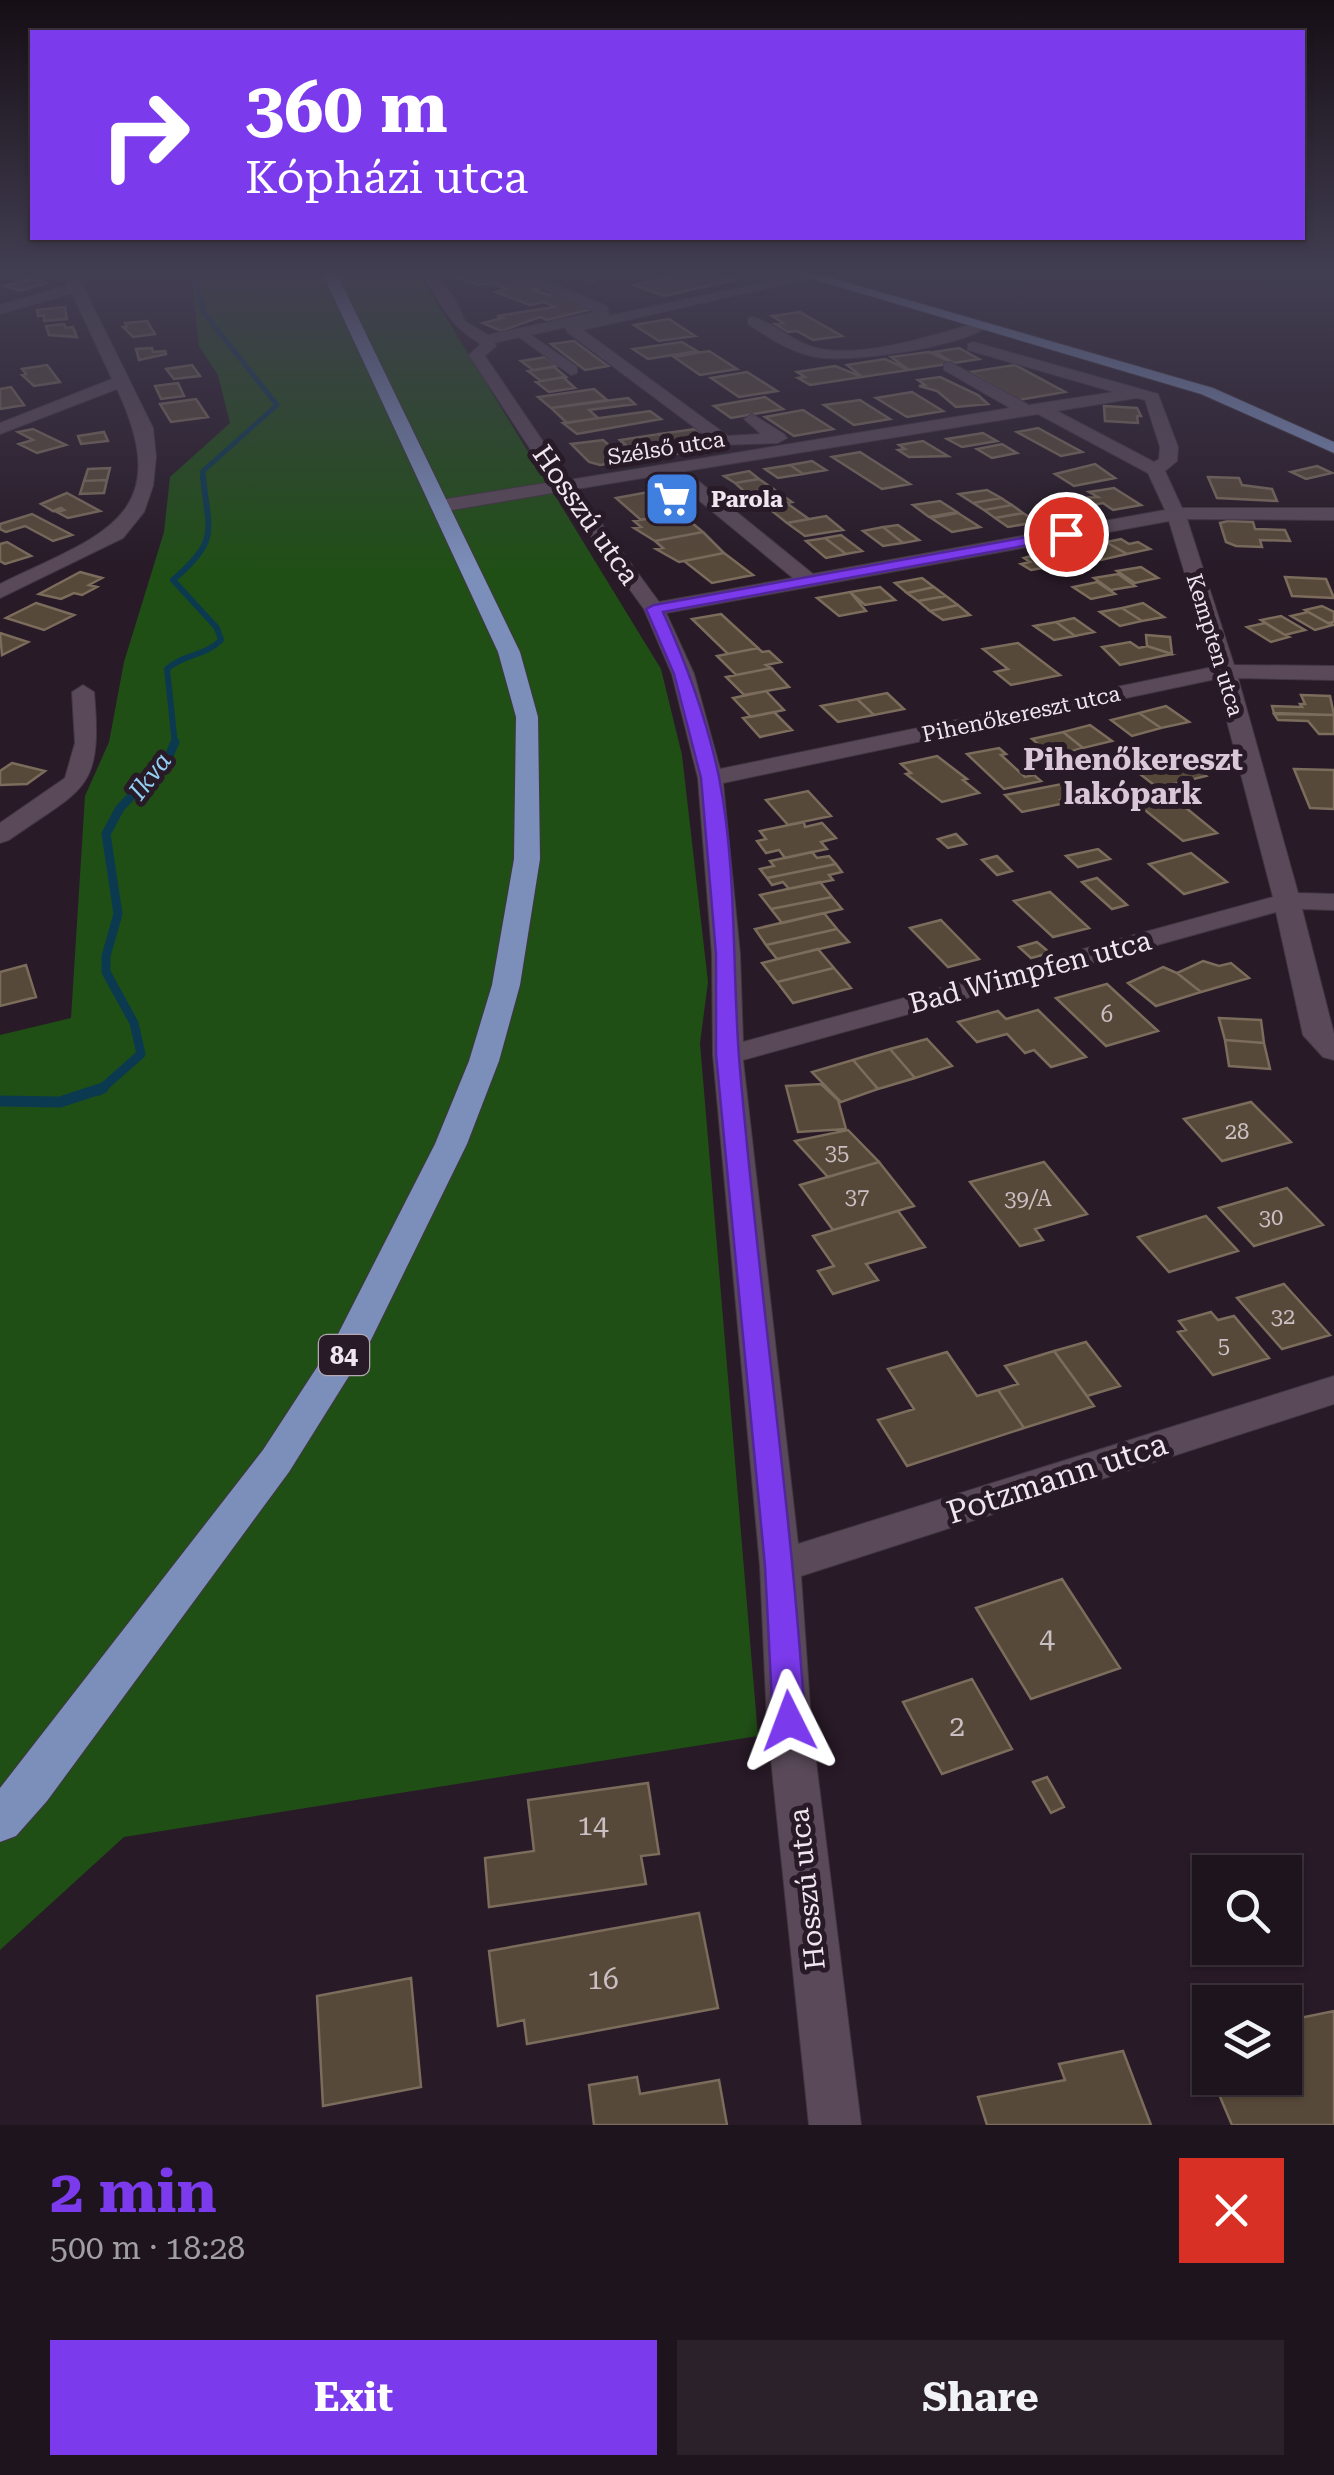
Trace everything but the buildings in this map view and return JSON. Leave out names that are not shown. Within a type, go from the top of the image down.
[{"type":"main road","name":"84","points":[[0,1821],[31,1786],[276,1461],[352,1344],[443,1161],[484,1061],[518,927],[529,801],[528,717],[509,652],[375,371]]},
{"type":"main road","points":[[1136,371],[1206,391],[1334,448]]},
{"type":"street","points":[[0,592],[116,534],[131,521],[143,491],[148,451],[144,428],[114,371]]},
{"type":"street","name":"Hosszú utca","points":[[488,371],[564,486],[654,609],[682,674],[710,778],[726,954],[728,1054],[780,1566],[789,1721],[835,2125]]},
{"type":"street","name":"Szélső utca","points":[[629,371],[724,441],[778,438],[752,418]]},
{"type":"street","points":[[958,371],[1155,470],[1168,460],[1169,447],[1152,397],[1059,371]]},
{"type":"street","points":[[0,429],[119,382]]},
{"type":"street","name":"Szélső utca","points":[[440,506],[1136,393]]},
{"type":"street","points":[[673,470],[811,582]]},
{"type":"street","name":"Kempten utca","points":[[1155,470],[1176,514],[1224,671],[1287,902],[1318,1035],[1334,1051]]},
{"type":"street","points":[[654,609],[1176,514],[1209,510],[1334,514]]},
{"type":"street","name":"Pihenőkereszt utca","points":[[710,778],[1224,671],[1334,674]]},
{"type":"street","points":[[0,834],[76,780],[87,743],[83,692]]},
{"type":"street","name":"Bad Wimpfen utca","points":[[728,1054],[1287,902],[1334,902]]},
{"type":"street","name":"Potzmann utca","points":[[780,1566],[1334,1390]]},
{"type":"green space","points":[[215,371],[479,371],[661,669],[682,755],[708,982],[700,1043],[758,1736],[124,1837],[0,1950],[0,1035],[71,1018],[85,796],[109,742],[124,662],[164,532],[170,477],[230,423]]},
{"type":"waterway","name":"Ikva","points":[[203,476],[203,471],[277,405],[250,371]]},
{"type":"waterway","name":"Ikva","points":[[175,742],[167,669],[221,640],[217,628],[173,580],[205,544],[208,522],[203,476]]},
{"type":"waterway","name":"Ikva","points":[[102,1088],[141,1054],[134,1023],[106,972],[106,956],[118,914],[106,834],[120,808],[168,758],[175,742]]},
{"type":"waterway","name":"Ikva","points":[[0,1101],[60,1102],[102,1088]]},
{"type":"waterway","name":"Ikva","points":[[99,1091],[102,1088]]},
{"type":"place","name":"Parola","points":[[672,499]]},
{"type":"district","name":"Pihenőkereszt lakópark","points":[[1133,776]]},
{"type":"route","points":[[789,1721],[780,1566],[728,1054],[726,954],[710,778],[682,674],[654,609],[1066,534]]}]
